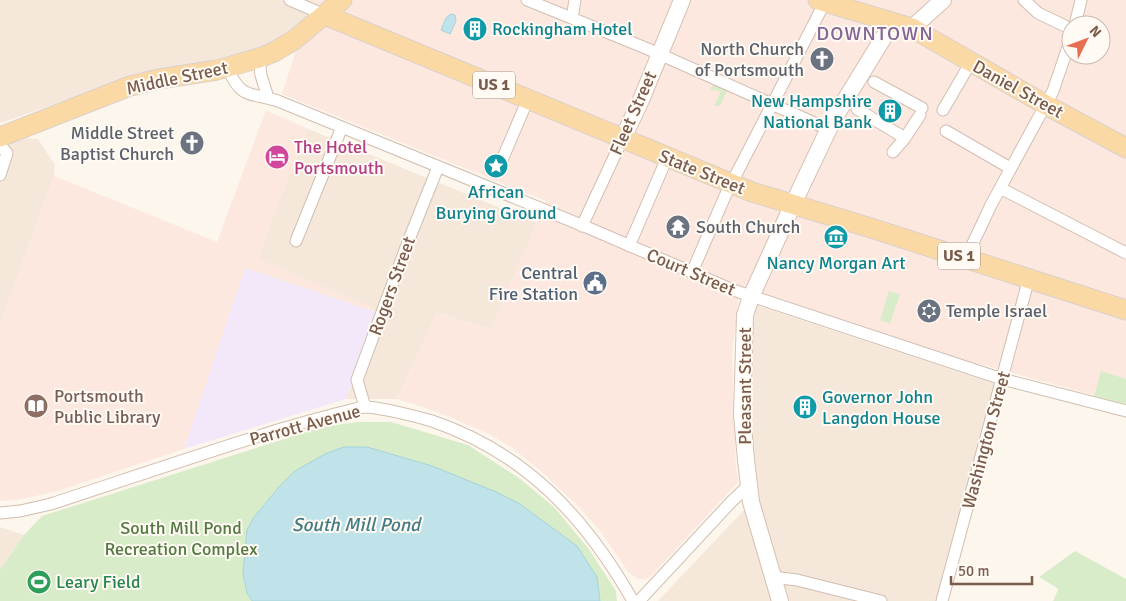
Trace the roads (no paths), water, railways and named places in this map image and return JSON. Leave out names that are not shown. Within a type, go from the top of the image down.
[{"type":"main road","name":"Middle Street","points":[[0,137],[130,86],[227,67],[259,58],[274,52],[294,40],[344,0]]},
{"type":"main road","points":[[344,0],[344,10],[348,17],[365,31]]},
{"type":"main road","name":"Fleet Street","points":[[622,140],[682,0]]},
{"type":"main road","points":[[912,28],[943,0]]},
{"type":"main road","name":"Daniel Street","points":[[827,2],[912,28],[1046,105],[1126,148]]},
{"type":"main road","name":"State Street","points":[[325,15],[622,140],[752,192],[1126,310]]},
{"type":"main road","name":"Pleasant Street","points":[[780,601],[751,502],[743,434],[744,322],[751,297],[828,129],[893,22]]},
{"type":"street","name":"State Street","points":[[290,0],[325,15]]},
{"type":"street","points":[[527,0],[660,54],[828,129]]},
{"type":"street","points":[[572,18],[576,0]]},
{"type":"street","points":[[1024,0],[1038,13],[1061,22]]},
{"type":"street","points":[[1075,15],[1081,0]]},
{"type":"street","points":[[692,272],[732,184],[827,2]]},
{"type":"street","points":[[259,58],[261,75],[268,98]]},
{"type":"street","points":[[943,110],[971,62]]},
{"type":"street","points":[[966,258],[1010,168],[1046,105],[1062,65]]},
{"type":"street","name":"Court Street","points":[[227,67],[234,81],[243,92],[268,98],[438,166],[751,297],[1002,379],[1126,411]]},
{"type":"street","points":[[874,82],[921,112],[905,138],[893,152]]},
{"type":"street","points":[[502,160],[528,99]]},
{"type":"street","points":[[857,109],[905,138]]},
{"type":"street","points":[[296,240],[342,128]]},
{"type":"street","points":[[946,131],[1010,168]]},
{"type":"street","name":"Fleet Street","points":[[582,226],[622,140]]},
{"type":"street","points":[[0,145],[7,153],[0,176]]},
{"type":"street","points":[[630,246],[668,158]]},
{"type":"street","name":"Rogers Street","points":[[365,407],[357,380],[438,166]]},
{"type":"street","points":[[1000,188],[1126,253]]},
{"type":"street","name":"Washington Street","points":[[942,601],[1029,278]]},
{"type":"street","name":"Parrott Avenue","points":[[0,513],[20,511],[51,504],[321,417],[365,407],[419,417],[445,426],[496,450],[526,469],[553,493],[596,543],[633,601]]},
{"type":"street","points":[[639,601],[749,484]]},
{"type":"street","points":[[772,577],[796,580],[881,601]]},
{"type":"water","points":[[451,14],[455,15],[456,21],[450,34],[441,30],[446,18]]},
{"type":"water","name":"South Mill Pond","points":[[344,447],[367,447],[432,466],[494,491],[520,504],[577,546],[597,577],[600,601],[252,601],[247,593],[243,574],[247,530],[254,517],[295,471],[327,453]]},
{"type":"place","name":"Rockingham Hotel","points":[[475,29]]},
{"type":"place","name":"North Church of Portsmouth","points":[[822,59]]},
{"type":"place","name":"New Hampshire National Bank","points":[[890,111]]},
{"type":"place","name":"Middle Street Baptist Church","points":[[192,143]]},
{"type":"place","name":"The Hotel Portsmouth","points":[[277,157]]},
{"type":"place","name":"African Burying Ground","points":[[496,166]]},
{"type":"place","name":"South Church","points":[[678,227]]},
{"type":"place","name":"Nancy Morgan Art","points":[[836,237]]},
{"type":"place","name":"Central Fire Station","points":[[595,283]]},
{"type":"place","name":"Temple Israel","points":[[929,311]]},
{"type":"place","name":"Portsmouth Public Library","points":[[36,406]]},
{"type":"place","name":"Governor John Langdon House","points":[[805,407]]},
{"type":"place","name":"Leary Field","points":[[39,582]]},
{"type":"district","name":"DOWNTOWN","points":[[875,33]]},
{"type":"park label","name":"South Mill Pond Recreation Complex","points":[[181,538]]}]
